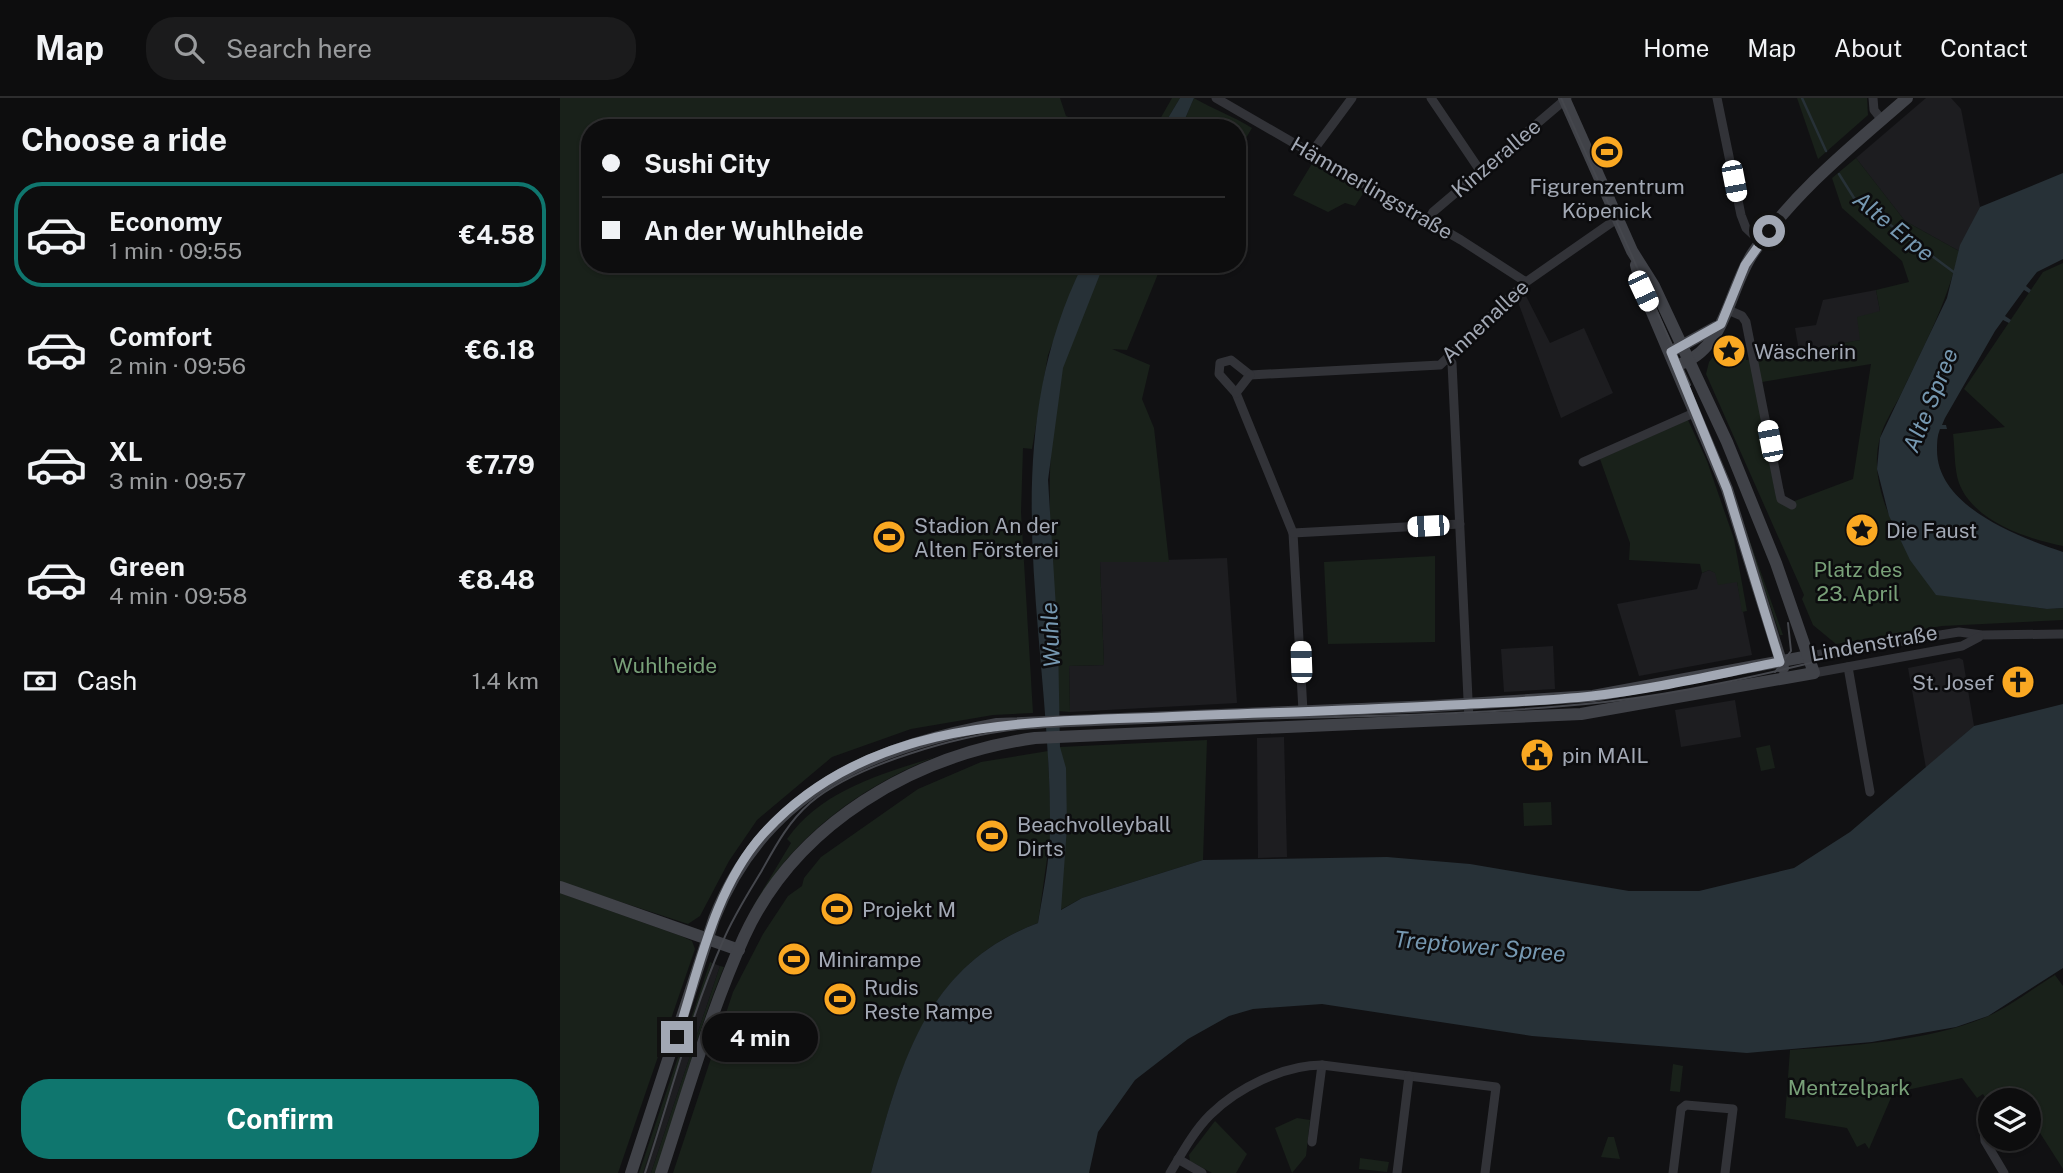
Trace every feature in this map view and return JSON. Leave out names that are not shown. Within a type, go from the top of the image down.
[{"type":"main road","points":[[1683,364],[1699,354],[1721,324],[1740,276],[1761,242],[1817,177],[1907,98]]},
{"type":"main road","points":[[1565,99],[1632,251],[1643,291],[1677,349],[1766,537],[1814,673]]},
{"type":"main road","points":[[1677,349],[1721,324]]},
{"type":"main road","points":[[1683,364],[1696,412],[1727,489],[1787,678]]},
{"type":"main road","name":"Lindenstraße","points":[[631,1173],[729,884],[766,830],[813,791],[857,765],[896,748],[997,724],[1593,696],[1809,656]]},
{"type":"main road","name":"Lindenstraße","points":[[661,1173],[739,950],[760,908],[790,863],[818,835],[851,809],[933,764],[990,745],[1053,737],[1469,720],[1616,710],[1814,673]]},
{"type":"main road","points":[[560,887],[739,950]]},
{"type":"street","name":"Hämmerlingstraße","points":[[1216,98],[1428,220],[1526,282]]},
{"type":"street","points":[[1311,152],[1352,98]]},
{"type":"street","points":[[1431,98],[1481,172]]},
{"type":"street","points":[[1717,98],[1741,215],[1746,228],[1761,242]]},
{"type":"street","points":[[1874,98],[1874,110],[1882,120]]},
{"type":"street","name":"Kinzerallee","points":[[1428,220],[1433,212],[1565,99]]},
{"type":"street","name":"Annenallee","points":[[1250,375],[1440,365],[1526,282],[1618,218]]},
{"type":"street","points":[[1728,310],[1742,316],[1746,322],[1779,490],[1782,499],[1792,505]]},
{"type":"street","points":[[1236,393],[1250,375],[1231,359],[1220,363],[1219,374],[1236,393],[1293,533],[1303,711]]},
{"type":"street","points":[[1448,359],[1452,363],[1469,720]]},
{"type":"street","points":[[1583,462],[1696,412]]},
{"type":"street","points":[[1293,533],[1460,524]]},
{"type":"street","name":"Lindenstraße","points":[[1809,656],[1941,634],[2063,634]]},
{"type":"street","name":"Lindenstraße","points":[[1814,673],[1962,646],[1982,635]]},
{"type":"street","points":[[1847,667],[1870,792]]},
{"type":"street","points":[[1312,1142],[1322,1065]]},
{"type":"street","points":[[1170,1173],[1211,1114],[1262,1082],[1293,1068],[1322,1065],[1496,1087],[1485,1173]]},
{"type":"street","points":[[1396,1173],[1409,1076]]},
{"type":"street","points":[[1673,1173],[1681,1109],[1686,1105],[1732,1109],[1725,1173]]},
{"type":"street","points":[[1991,1151],[2004,1173]]},
{"type":"street","points":[[1178,1159],[1202,1173]]},
{"type":"shaded area","points":[[1926,98],[1951,98],[1961,109],[1980,207],[1959,251],[1905,221],[1856,158]]},
{"type":"shaded area","points":[[1876,290],[1880,311],[1861,340],[1799,351],[1795,328],[1816,325],[1823,300]]},
{"type":"shaded area","points":[[1525,294],[1550,343],[1584,328],[1613,393],[1561,418],[1518,302]]},
{"type":"shaded area","points":[[1227,558],[1237,703],[1070,712],[1069,666],[1104,665],[1100,562]]},
{"type":"shaded area","points":[[1709,570],[1737,582],[1752,655],[1639,676],[1617,604],[1697,589],[1702,573]]},
{"type":"shaded area","points":[[1553,646],[1555,689],[1504,692],[1501,649]]},
{"type":"shaded area","points":[[1959,658],[1963,660],[1974,726],[1926,768],[1908,668]]},
{"type":"shaded area","points":[[1735,700],[1741,737],[1681,747],[1675,710]]},
{"type":"shaded area","points":[[1284,737],[1287,857],[1258,858],[1257,738]]},
{"type":"shaded area","points":[[712,963],[720,966],[651,1173],[643,1173]]},
{"type":"green space","name":"Wuhlheide","points":[[560,98],[1060,98],[1066,116],[1073,119],[581,119],[581,273],[1080,273],[1048,355],[1032,449],[1023,448],[1021,512],[1033,713],[993,715],[911,729],[832,757],[757,820],[729,861],[700,916],[688,924],[560,882]]},
{"type":"green space","points":[[1172,98],[1180,98],[1167,119],[1160,119]]},
{"type":"green space","points":[[1194,98],[1236,119],[1185,119]]},
{"type":"green space","points":[[1797,98],[1867,98],[1868,115],[1818,159]]},
{"type":"green space","points":[[1246,125],[1252,128],[1246,138]]},
{"type":"green space","name":"Platz des 23. April","points":[[1856,158],[1905,221],[1959,251],[1935,322],[1880,438],[1878,479],[1891,521],[1936,594],[2047,609],[2063,608],[2063,620],[1942,626],[1836,644],[1813,625],[1802,599],[1804,595],[1706,374],[1709,362],[1729,336],[1734,337],[1736,349],[1745,353],[1746,360],[1860,340],[1857,317],[1880,311],[1876,290],[1909,282],[1902,261],[1842,208],[1832,178]],"holes":[[[1871,364],[1853,479],[1784,505],[1775,492],[1756,383]]]},
{"type":"green space","points":[[1313,162],[1364,192],[1355,206],[1345,203],[1328,212],[1293,195]]},
{"type":"green space","points":[[2063,263],[2063,546],[2018,533],[1976,508],[1959,483],[1953,434],[2005,427],[1964,389],[2043,272]]},
{"type":"green space","points":[[1100,273],[1158,273],[1127,350],[1112,349],[1150,365],[1142,399],[1154,428],[1169,562],[1100,562],[1104,665],[1069,666],[1070,712],[1058,711],[1051,539],[1051,454],[1062,369],[1080,316]]},
{"type":"green space","points":[[1688,420],[1707,461],[1734,539],[1747,611],[1742,612],[1737,582],[1718,585],[1715,573],[1709,570],[1702,573],[1700,564],[1629,560],[1630,543],[1600,459]]},
{"type":"green space","points":[[1729,482],[1783,635],[1780,635]]},
{"type":"green space","points":[[1435,556],[1435,642],[1328,644],[1324,562]]},
{"type":"green space","points":[[1207,740],[1203,860],[1082,898],[1060,910],[1060,747]]},
{"type":"green space","points":[[1770,745],[1775,768],[1761,771],[1756,748]]},
{"type":"green space","points":[[1048,751],[1051,830],[1038,923],[1000,941],[968,965],[943,993],[923,1024],[907,1058],[893,1095],[871,1173],[673,1173],[733,992],[763,934],[788,896],[802,886],[804,878],[821,857],[918,789],[981,762]]},
{"type":"green space","points":[[935,757],[872,788],[833,815],[782,865],[752,908],[791,843],[787,839],[817,808],[853,786]]},
{"type":"green space","points":[[1551,802],[1552,825],[1524,826],[1523,803]]},
{"type":"green space","points":[[560,893],[681,936],[692,941],[695,949],[618,1173],[560,1173]]},
{"type":"green space","points":[[710,962],[712,963],[643,1173],[639,1173]]},
{"type":"green space","points":[[720,966],[724,967],[696,1044],[656,1173],[651,1173]]},
{"type":"green space","name":"Mentzelpark","points":[[2055,975],[2063,986],[2063,1169],[2041,1135],[2041,1088],[1978,1088],[1977,1098],[1962,1078],[1893,1093],[1869,1149],[1865,1143],[1857,1147],[1847,1128],[1785,1118],[1790,1050],[1914,1037],[1963,1025],[2004,1008]]},
{"type":"green space","points":[[1673,1064],[1683,1066],[1680,1092],[1670,1091]]},
{"type":"green space","points":[[1297,1118],[1310,1120],[1306,1156],[1292,1173],[1275,1128]]},
{"type":"green space","points":[[1215,1121],[1247,1154],[1236,1173],[1212,1173],[1190,1161],[1189,1155]]},
{"type":"green space","points":[[1608,1137],[1614,1137],[1620,1159],[1601,1157]]},
{"type":"green space","points":[[1360,1158],[1389,1162],[1387,1172],[1359,1169]]},
{"type":"water","points":[[1180,98],[1194,98],[1185,119],[1167,119]]},
{"type":"water","name":"Alte Spree","points":[[2063,173],[2063,259],[2037,272],[2026,286],[2031,290],[2029,293],[2024,290],[2005,316],[2011,320],[2009,323],[2003,320],[1995,331],[1945,418],[1942,425],[1946,425],[1947,429],[1940,429],[1937,450],[1941,470],[1951,488],[1965,503],[2004,528],[2063,552],[2063,608],[2047,609],[1936,595],[1910,560],[1889,516],[1877,469],[1880,438],[1947,298],[1960,245],[1980,207]]},
{"type":"water","points":[[1079,273],[1100,273],[1063,368],[1048,480],[1058,640],[1060,747],[1066,768],[1067,827],[1061,910],[1082,898],[1203,860],[1387,857],[1470,864],[1629,891],[1699,891],[1794,868],[1850,832],[1974,726],[2063,704],[2063,968],[1988,1016],[1956,1027],[1872,1042],[1747,1053],[1532,1036],[1322,1004],[1253,1009],[1229,1016],[1188,1039],[1135,1080],[1098,1132],[1089,1173],[871,1173],[893,1095],[907,1058],[923,1024],[943,993],[968,965],[999,942],[1038,923],[1048,864],[1050,828],[1048,755],[1032,543],[1032,473],[1039,403],[1055,334]]},
{"type":"waterway","name":"Alte Erpe","points":[[1802,98],[1826,151]]},
{"type":"waterway","name":"Alte Erpe","points":[[1839,174],[1854,198],[1955,273]]},
{"type":"tram line","points":[[1561,98],[1690,385]]},
{"type":"tram line","points":[[1775,672],[1791,651],[1788,623]]},
{"type":"tram line","points":[[645,1173],[711,969],[740,906],[782,835],[802,810],[830,789],[880,764],[938,745],[1018,729],[1165,721],[1458,713],[1605,702],[1752,677],[1839,656]]},
{"type":"place","name":"Figurenzentrum Köpenick","points":[[1607,152]]},
{"type":"place","name":"Wäscherin","points":[[1729,351]]},
{"type":"place","name":"Die Faust","points":[[1862,530]]},
{"type":"place","name":"Stadion An der Alten Försterei","points":[[889,537]]},
{"type":"place","name":"St. Josef","points":[[2018,682]]},
{"type":"place","name":"pin MAIL","points":[[1537,755]]},
{"type":"place","name":"Beachvolleyball Dirts","points":[[992,836]]},
{"type":"place","name":"Projekt M","points":[[837,909]]},
{"type":"place","name":"Minirampe","points":[[794,959]]},
{"type":"place","name":"Rudis Reste Rampe","points":[[840,999]]},
{"type":"route","points":[[677,1037],[716,914],[729,884],[761,836],[813,791],[845,771],[896,748],[997,724],[1434,706],[1593,696],[1780,662],[1727,489],[1671,352],[1721,324],[1745,265],[1769,231]]},
{"type":"water label","name":"Wuhle","points":[[1050,635]]},
{"type":"water label","name":"Treptower Spree","points":[[1480,946]]}]
